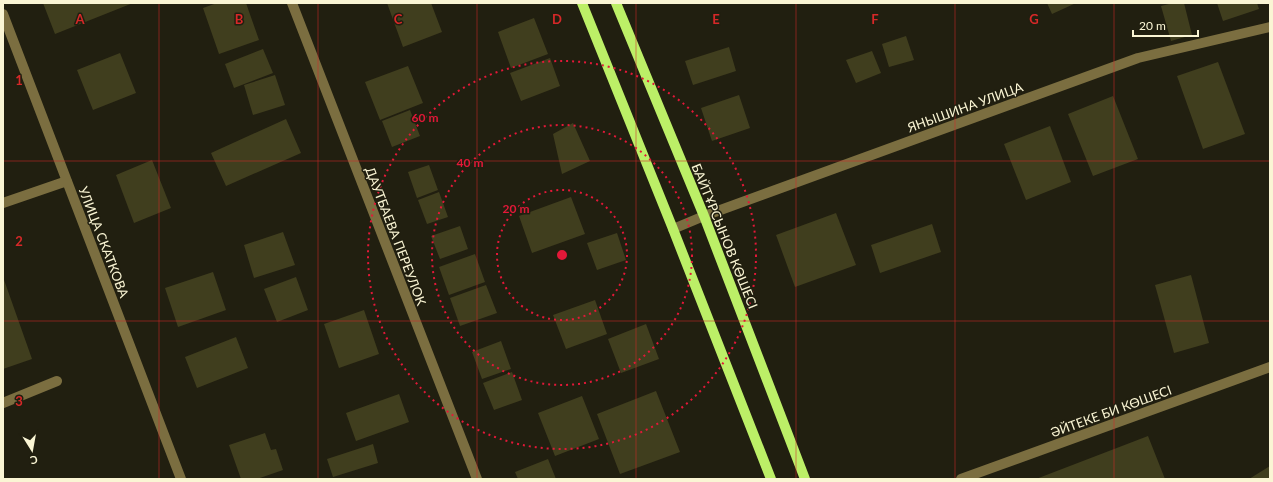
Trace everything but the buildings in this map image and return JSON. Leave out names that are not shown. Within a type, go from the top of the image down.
[{"type":"main road","points":[[582,3],[771,479]]},
{"type":"main road","name":"БАЙТҰРСЫНОВ КӨШЕСІ","points":[[616,3],[704,216],[805,479]]},
{"type":"street","name":"ДАУТБАЕВА ПЕРЕУЛОК","points":[[292,3],[476,479]]},
{"type":"street","name":"УЛИЦА СКАТКОВА","points":[[3,14],[180,479]]},
{"type":"street","name":"ЯНЫШИНА УЛИЦА","points":[[673,229],[704,216],[1138,58],[1270,27]]},
{"type":"street","points":[[3,203],[67,181]]},
{"type":"street","name":"ӘЙТЕКЕ БИ КӨШЕСІ","points":[[961,479],[1270,367]]},
{"type":"street","points":[[3,403],[57,381]]}]
